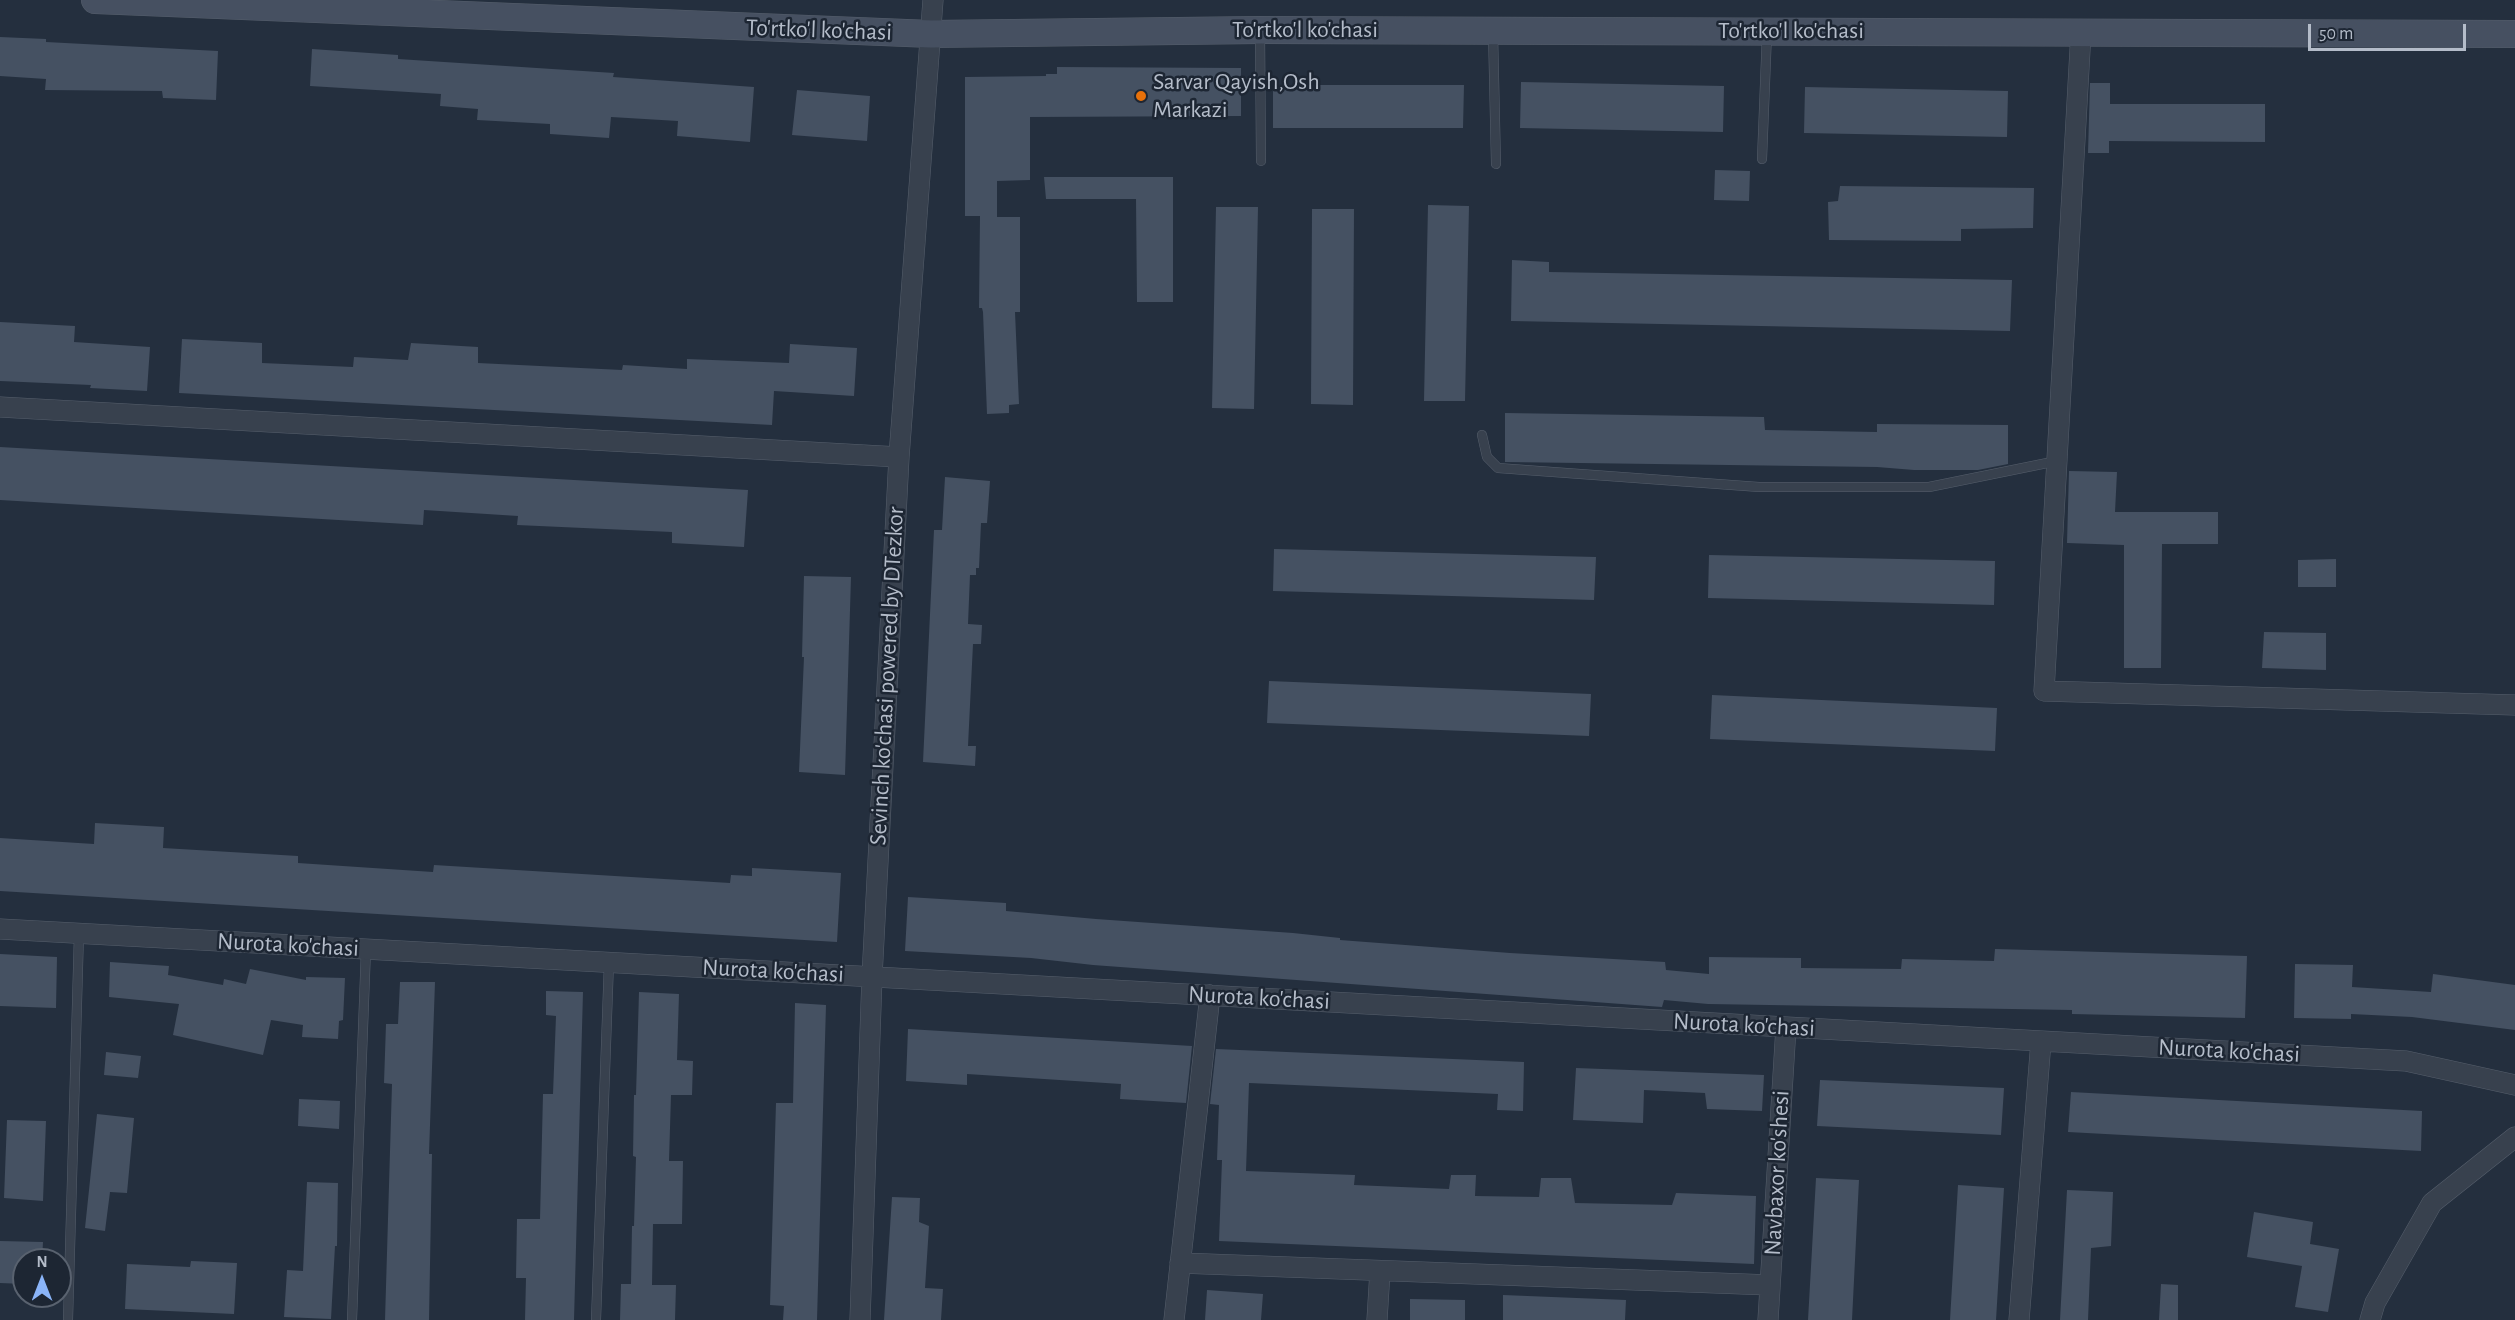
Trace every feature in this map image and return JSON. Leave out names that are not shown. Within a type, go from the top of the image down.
[{"type":"street","name":"To'rtko'l ko'chasi","points":[[95,0],[931,34],[1260,30],[2515,34]]},
{"type":"street","name":"Sevinch ko'chasi powered by DTezkor","points":[[860,1320],[872,976],[899,457],[933,0]]},
{"type":"street","points":[[2081,32],[2044,691],[2515,705]]},
{"type":"street","points":[[0,407],[899,457]]},
{"type":"street","name":"Nurota ko'chasi","points":[[0,929],[2406,1061],[2515,1085]]},
{"type":"street","points":[[1174,1320],[1210,995]]},
{"type":"street","name":"Navbaxor ko'shesi","points":[[1768,1320],[1785,1027]]},
{"type":"street","points":[[2019,1320],[2041,1041]]},
{"type":"street","points":[[2370,1320],[2375,1303],[2432,1203],[2515,1137]]},
{"type":"street","points":[[1180,1263],[1770,1285]]},
{"type":"street","points":[[1377,1320],[1380,1271]]},
{"type":"lane","points":[[1260,30],[1262,161]]},
{"type":"lane","points":[[1493,30],[1496,164]]},
{"type":"lane","points":[[1762,159],[1767,30]]},
{"type":"lane","points":[[1482,435],[1487,457],[1498,468],[1759,487],[1929,487],[2056,461]]},
{"type":"lane","points":[[68,1320],[79,933]]},
{"type":"lane","points":[[352,1320],[366,949]]},
{"type":"lane","points":[[596,1320],[609,962]]},
{"type":"building","points":[[0,37],[46,39],[46,42],[218,51],[216,100],[163,98],[162,91],[45,90],[46,79],[0,76]]},
{"type":"building","points":[[312,49],[398,55],[398,59],[614,73],[613,77],[754,87],[750,142],[677,136],[678,121],[611,117],[609,138],[550,134],[550,124],[477,120],[478,109],[440,106],[441,94],[310,86]]},
{"type":"building","points":[[1057,67],[1241,68],[1241,116],[1030,117],[1030,180],[997,181],[997,217],[1020,217],[1020,312],[1015,312],[1019,404],[1009,405],[1009,413],[987,414],[983,312],[982,308],[979,308],[980,216],[965,216],[965,77],[1046,76],[1046,74],[1057,74]]},
{"type":"building","points":[[1521,82],[1724,86],[1723,132],[1520,128]]},
{"type":"building","points":[[2090,83],[2110,83],[2110,104],[2265,104],[2265,142],[2109,141],[2109,153],[2088,153]]},
{"type":"building","points":[[1273,85],[1464,85],[1463,128],[1273,128]]},
{"type":"building","points":[[1805,87],[2008,91],[2007,137],[1804,133]]},
{"type":"building","points":[[797,90],[870,96],[867,141],[792,135]]},
{"type":"building","points":[[1715,170],[1750,171],[1749,201],[1714,200]]},
{"type":"building","points":[[1044,177],[1173,177],[1173,302],[1137,302],[1136,199],[1046,199]]},
{"type":"building","points":[[1840,186],[2034,188],[2033,228],[1961,229],[1961,241],[1829,240],[1828,202],[1838,201]]},
{"type":"building","points":[[1428,205],[1469,206],[1465,401],[1424,401]]},
{"type":"building","points":[[1216,207],[1258,207],[1254,409],[1212,408]]},
{"type":"building","points":[[1312,209],[1354,209],[1353,405],[1311,404]]},
{"type":"building","points":[[1512,260],[1549,262],[1549,272],[2012,280],[2010,331],[1511,321]]},
{"type":"building","points":[[0,322],[75,326],[74,342],[150,347],[147,391],[90,388],[91,385],[0,381]]},
{"type":"building","points":[[182,339],[262,343],[262,363],[353,367],[354,357],[408,360],[411,343],[478,347],[478,363],[622,370],[623,365],[687,369],[687,359],[789,363],[790,344],[857,348],[854,396],[774,391],[772,425],[179,393]]},
{"type":"building","points":[[1505,413],[1764,417],[1765,430],[1877,432],[1877,424],[2008,425],[2008,464],[1978,470],[1914,470],[1877,467],[1505,462]]},
{"type":"building","points":[[0,447],[748,490],[744,547],[672,543],[672,532],[517,525],[518,516],[424,510],[423,525],[0,500]]},
{"type":"building","points":[[2069,471],[2117,472],[2115,512],[2218,512],[2218,544],[2162,544],[2161,668],[2124,668],[2124,545],[2067,543]]},
{"type":"building","points":[[945,477],[990,481],[987,523],[981,523],[979,568],[976,568],[976,575],[970,575],[968,624],[982,625],[981,644],[973,644],[968,746],[976,746],[975,766],[923,762],[934,530],[942,530]]},
{"type":"building","points":[[1274,549],[1596,557],[1594,600],[1273,591]]},
{"type":"building","points":[[1709,555],[1995,561],[1994,605],[1708,598]]},
{"type":"building","points":[[2336,559],[2336,587],[2298,587],[2298,560]]},
{"type":"building","points":[[804,576],[851,577],[845,775],[799,772],[804,657],[802,657]]},
{"type":"building","points":[[2264,632],[2326,633],[2326,670],[2262,668]]},
{"type":"building","points":[[1269,681],[1591,694],[1589,736],[1267,723]]},
{"type":"building","points":[[1712,695],[1997,708],[1995,751],[1710,739]]},
{"type":"building","points":[[95,823],[164,827],[163,848],[298,856],[298,863],[433,872],[434,865],[730,883],[731,875],[752,876],[752,868],[841,873],[837,942],[0,891],[0,838],[94,844]]},
{"type":"building","points":[[908,897],[1006,903],[1006,911],[1293,933],[1340,938],[1340,940],[1665,962],[1666,970],[1709,974],[1709,957],[1801,958],[1801,968],[1901,969],[1902,959],[1994,961],[1995,949],[2247,956],[2245,1018],[2072,1014],[2072,1010],[1708,1004],[1664,1000],[1662,1007],[1093,965],[1031,958],[905,951]]},
{"type":"building","points":[[0,954],[57,957],[56,1008],[0,1006]]},
{"type":"building","points":[[110,962],[169,966],[168,975],[223,985],[224,979],[246,984],[250,969],[306,980],[306,977],[345,978],[343,1020],[339,1021],[338,1039],[302,1037],[303,1025],[271,1020],[263,1055],[173,1035],[179,1004],[109,997]]},
{"type":"building","points":[[2295,964],[2353,965],[2352,987],[2431,992],[2433,974],[2515,985],[2515,1030],[2412,1017],[2351,1014],[2351,1019],[2294,1018]]},
{"type":"building","points":[[400,982],[435,982],[429,1154],[432,1154],[429,1320],[385,1320],[392,1084],[384,1083],[386,1024],[398,1024]]},
{"type":"building","points":[[546,991],[583,992],[574,1320],[525,1320],[526,1278],[516,1278],[517,1219],[540,1219],[543,1094],[553,1094],[556,1016],[546,1015]]},
{"type":"building","points":[[639,992],[679,994],[677,1060],[693,1061],[692,1095],[671,1095],[669,1161],[683,1161],[682,1224],[653,1224],[652,1285],[676,1285],[675,1320],[620,1320],[621,1284],[631,1284],[636,1157],[633,1156],[634,1095],[636,1095]]},
{"type":"building","points":[[795,1003],[826,1005],[817,1320],[783,1320],[784,1306],[770,1305],[776,1103],[793,1103]]},
{"type":"building","points":[[908,1029],[1192,1046],[1186,1103],[1120,1099],[1121,1084],[967,1074],[967,1085],[906,1081]]},
{"type":"building","points":[[1216,1049],[1524,1062],[1523,1111],[1497,1110],[1498,1094],[1249,1083],[1246,1171],[1355,1175],[1354,1185],[1449,1189],[1451,1175],[1476,1175],[1475,1196],[1539,1197],[1541,1178],[1571,1178],[1575,1203],[1672,1205],[1676,1193],[1756,1196],[1754,1264],[1219,1241],[1222,1160],[1217,1160],[1219,1105],[1210,1104]]},
{"type":"building","points":[[106,1052],[141,1056],[138,1078],[104,1075]]},
{"type":"building","points":[[1576,1068],[1764,1075],[1762,1111],[1707,1109],[1705,1093],[1644,1090],[1643,1123],[1573,1120]]},
{"type":"building","points":[[1820,1080],[2004,1088],[2001,1135],[1817,1126]]},
{"type":"building","points":[[2071,1092],[2422,1111],[2421,1151],[2068,1132]]},
{"type":"building","points":[[299,1099],[340,1101],[339,1129],[298,1126]]},
{"type":"building","points":[[97,1114],[134,1118],[127,1193],[110,1192],[105,1231],[85,1228]]},
{"type":"building","points":[[7,1120],[46,1121],[43,1201],[4,1198]]},
{"type":"building","points":[[1816,1178],[1859,1180],[1852,1320],[1808,1320]]},
{"type":"building","points":[[307,1182],[338,1183],[337,1246],[335,1246],[331,1319],[284,1317],[287,1270],[303,1271]]},
{"type":"building","points":[[1958,1185],[2004,1188],[1996,1320],[1950,1320]]},
{"type":"building","points":[[2067,1190],[2113,1192],[2111,1246],[2091,1248],[2088,1320],[2060,1320]]},
{"type":"building","points":[[892,1197],[920,1198],[919,1222],[929,1226],[925,1288],[943,1289],[941,1320],[884,1320]]},
{"type":"building","points":[[2254,1212],[2313,1222],[2310,1244],[2339,1249],[2328,1312],[2295,1307],[2302,1266],[2247,1257]]},
{"type":"building","points":[[0,1241],[43,1242],[43,1248],[12,1248],[12,1284],[0,1283]]},
{"type":"building","points":[[191,1261],[237,1263],[234,1314],[125,1309],[127,1264],[190,1267]]},
{"type":"building","points":[[2161,1284],[2178,1285],[2178,1320],[2159,1320]]},
{"type":"building","points":[[1207,1290],[1263,1294],[1261,1320],[1205,1320]]},
{"type":"building","points":[[1503,1295],[1626,1300],[1625,1320],[1503,1320]]},
{"type":"building","points":[[1410,1299],[1465,1300],[1465,1320],[1410,1320]]},
{"type":"place","name":"Sarvar Qayish,Osh Markazi","points":[[1141,96]]}]
